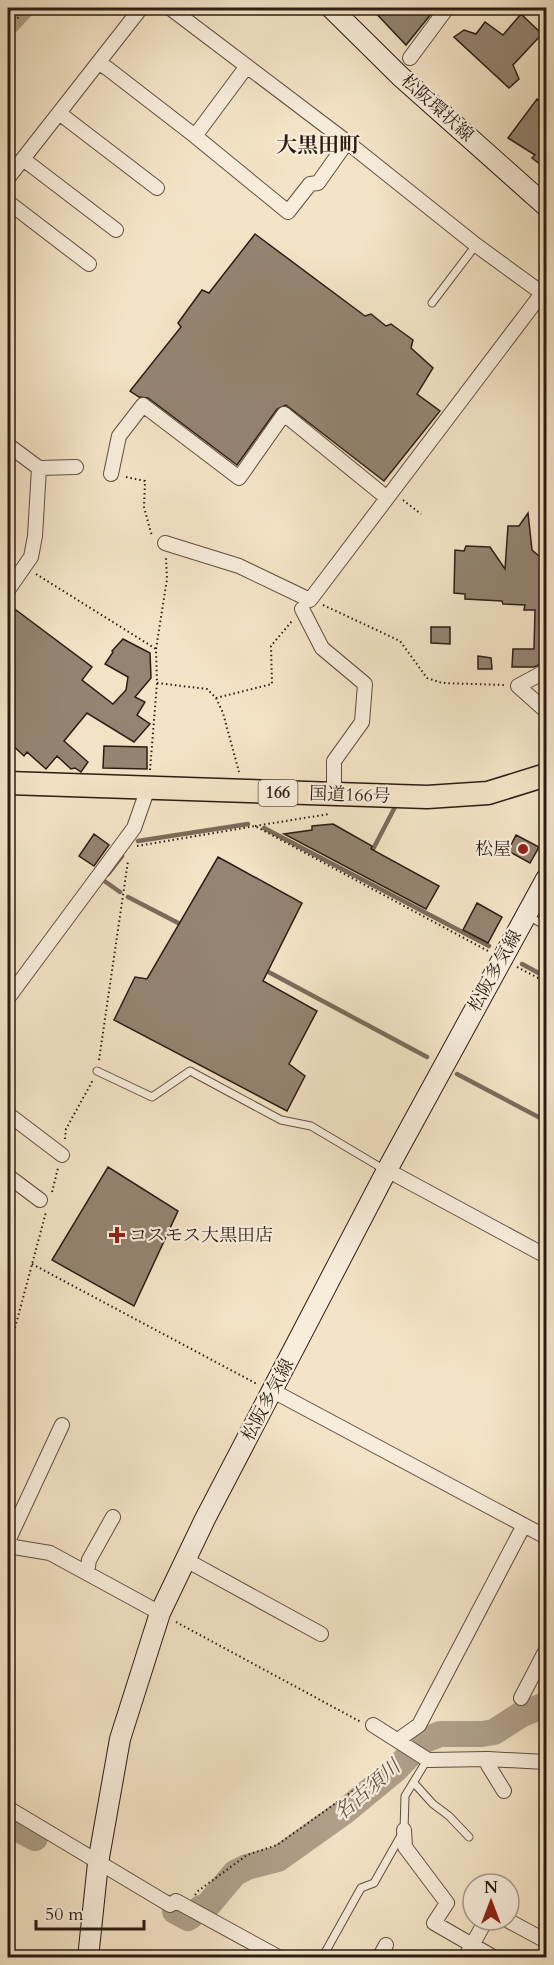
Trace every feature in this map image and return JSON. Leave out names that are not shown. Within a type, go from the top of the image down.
[{"type":"highway","name":"国道166号","points":[[8,783],[242,791],[331,804],[488,793],[546,775]]},
{"type":"main road","name":"松阪環状線","points":[[331,8],[400,76],[546,206]]},
{"type":"main road","name":"松阪多気線","points":[[88,1958],[98,1863],[120,1739],[160,1613],[266,1388],[546,879]]},
{"type":"street","points":[[8,178],[141,8]]},
{"type":"street","points":[[171,8],[347,142],[476,245],[545,293],[306,604]]},
{"type":"street","points":[[410,58],[447,8]]},
{"type":"street","points":[[98,63],[195,136],[288,212],[310,184],[318,183],[347,142]]},
{"type":"street","points":[[195,136],[247,66]]},
{"type":"street","points":[[59,113],[157,188]]},
{"type":"street","points":[[23,159],[116,230]]},
{"type":"street","points":[[8,202],[88,264]]},
{"type":"street","points":[[111,474],[119,436],[143,405],[238,478],[284,414],[389,494]]},
{"type":"street","points":[[8,445],[39,468],[76,467]]},
{"type":"street","points":[[8,590],[31,558],[35,536],[39,468]]},
{"type":"street","points":[[165,543],[238,566],[306,604],[322,648],[365,684],[362,722],[334,761],[331,804]]},
{"type":"street","points":[[546,671],[518,686],[546,711]]},
{"type":"street","points":[[8,998],[124,848],[134,828],[148,788]]},
{"type":"street","points":[[8,1114],[62,1155]]},
{"type":"street","points":[[387,1170],[546,1256]]},
{"type":"street","points":[[8,1176],[46,1203]]},
{"type":"street","points":[[266,1388],[546,1537]]},
{"type":"street","points":[[62,1425],[8,1544],[51,1553],[160,1613]]},
{"type":"street","points":[[87,1573],[89,1560],[113,1517]]},
{"type":"street","points":[[401,1742],[419,1725],[524,1526]]},
{"type":"street","points":[[186,1560],[321,1634]]},
{"type":"street","points":[[521,1698],[546,1650]]},
{"type":"street","points":[[373,1725],[427,1759],[546,1762]]},
{"type":"street","points":[[488,1759],[488,1765],[504,1791]]},
{"type":"street","points":[[8,1808],[170,1905],[176,1901],[280,1958]]},
{"type":"street","points":[[404,1830],[405,1846],[447,1903],[434,1923],[495,1958]]},
{"type":"street","points":[[521,1928],[546,1941]]},
{"type":"street","points":[[465,1958],[479,1932]]},
{"type":"street","points":[[379,1958],[386,1945]]},
{"type":"lane","points":[[432,303],[476,245]]},
{"type":"lane","points":[[526,915],[546,926]]},
{"type":"lane","points":[[97,1071],[152,1097],[190,1071],[281,1120],[311,1126],[387,1170]]},
{"type":"lane","points":[[322,1958],[361,1888],[374,1883],[404,1830],[405,1796],[427,1759]]},
{"type":"lane","points":[[414,1782],[468,1838]]},
{"type":"path","points":[[8,28],[27,8]]},
{"type":"path","points":[[111,474],[144,481],[144,507],[151,534],[165,543],[166,579],[156,649],[157,683],[148,788]]},
{"type":"path","points":[[389,494],[421,514]]},
{"type":"path","points":[[24,567],[156,649]]},
{"type":"path","points":[[216,698],[272,684],[271,646],[306,604],[400,641],[427,678],[442,683],[518,686]]},
{"type":"path","points":[[157,683],[207,689],[216,698],[224,713],[242,791]]},
{"type":"path","points":[[8,1354],[46,1203],[62,1155],[66,1130],[97,1071],[125,891],[124,848],[255,826],[331,804]]},
{"type":"path","points":[[255,826],[546,982]]},
{"type":"path","points":[[32,1264],[266,1388]]},
{"type":"path","points":[[160,1613],[370,1727],[373,1725]]},
{"type":"path","points":[[187,1908],[198,1891],[247,1856],[277,1845],[384,1769],[401,1742]]},
{"type":"building","points":[[371,8],[436,8],[406,45]]},
{"type":"building","points":[[521,14],[542,34],[513,65],[519,79],[509,88],[454,37],[464,30],[476,34],[485,22],[503,35]]},
{"type":"building","points":[[537,99],[546,107],[546,169],[532,158],[535,155],[508,138]]},
{"type":"building","points":[[255,234],[365,316],[371,314],[386,326],[391,324],[413,340],[411,348],[433,368],[417,394],[440,411],[384,481],[286,405],[277,409],[237,465],[148,398],[139,397],[130,391],[181,327],[178,323],[202,290],[209,293]]},
{"type":"building","points":[[528,513],[532,550],[539,556],[546,557],[546,662],[534,667],[512,667],[513,649],[534,649],[535,610],[524,610],[525,605],[503,604],[502,601],[465,599],[465,594],[454,593],[455,550],[464,551],[466,546],[490,547],[505,569],[508,526],[519,526]]},
{"type":"building","points":[[8,604],[92,667],[82,680],[113,704],[126,690],[128,677],[105,664],[112,651],[123,639],[150,653],[151,678],[135,697],[145,702],[137,715],[150,724],[134,742],[87,713],[64,741],[88,762],[81,772],[75,768],[71,769],[57,756],[46,769],[27,752],[24,756],[8,741]]},
{"type":"building","points":[[431,627],[450,627],[450,644],[431,643]]},
{"type":"building","points":[[478,656],[491,658],[492,669],[478,669]]},
{"type":"building","points":[[104,746],[147,747],[147,769],[103,768]]},
{"type":"building","points":[[333,824],[372,846],[371,849],[439,886],[426,909],[284,834],[312,830],[312,826]]},
{"type":"building","points":[[94,834],[109,845],[94,866],[79,856]]},
{"type":"building","name":"松屋","points":[[516,835],[539,847],[530,863],[508,851]]},
{"type":"building","points":[[218,857],[302,903],[263,981],[317,1011],[289,1064],[305,1076],[287,1111],[114,1020],[135,977],[147,979]]},
{"type":"building","points":[[477,903],[502,917],[488,943],[463,930]]},
{"type":"building","name":"コスモス大黒田店","points":[[108,1167],[178,1211],[134,1306],[52,1260]]},
{"type":"waterway","points":[[8,22],[21,8]]},
{"type":"waterway","points":[[371,853],[395,807]]},
{"type":"waterway","points":[[138,841],[248,824]]},
{"type":"waterway","points":[[264,828],[489,946]]},
{"type":"waterway","points":[[108,874],[122,856]]},
{"type":"waterway","points":[[103,880],[120,892]]},
{"type":"waterway","points":[[128,897],[184,926]]},
{"type":"waterway","points":[[522,964],[546,977]]},
{"type":"waterway","points":[[263,969],[427,1057]]},
{"type":"waterway","points":[[457,1074],[546,1121]]},
{"type":"waterway","name":"名古須川","points":[[201,1908],[208,1905],[235,1873],[247,1867],[278,1859],[344,1812],[395,1770],[423,1741],[440,1734],[494,1732],[522,1714],[546,1705]]},
{"type":"waterway","name":"名古須川","points":[[8,1828],[12,1826],[35,1838]]},
{"type":"waterway","name":"名古須川","points":[[175,1911],[188,1918],[191,1916]]},
{"type":"place","name":"松屋","points":[[523,849]]},
{"type":"place","name":"コスモス大黒田店","points":[[117,1235]]},
{"type":"district","name":"大黒田町","points":[[318,145]]}]
